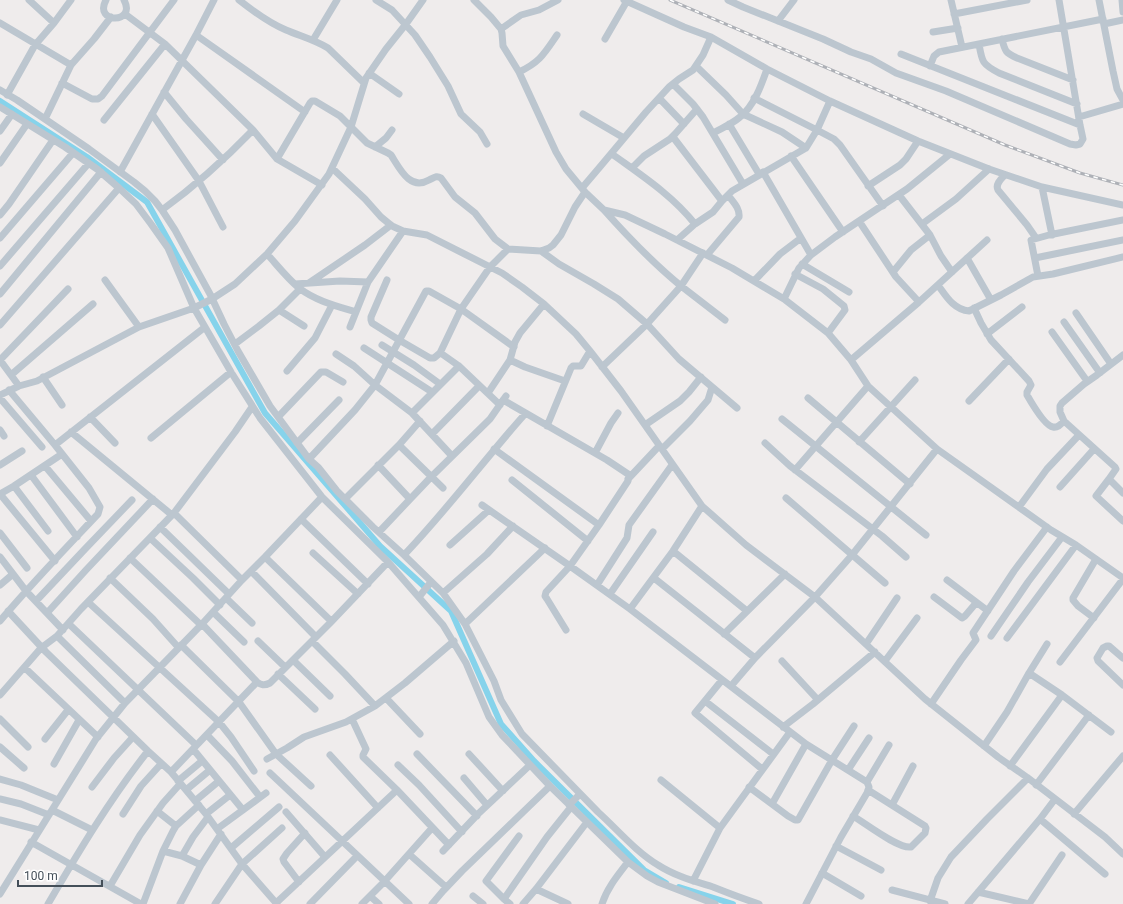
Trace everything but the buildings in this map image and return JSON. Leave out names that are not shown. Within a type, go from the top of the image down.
[{"type":"street","points":[[29,0],[54,23]]},
{"type":"street","points":[[7,94],[35,44],[54,23],[71,0]]},
{"type":"street","points":[[106,0],[104,9],[111,18],[118,18],[125,14],[127,6],[124,0]]},
{"type":"street","points":[[62,83],[92,99],[98,99],[102,96],[174,0]]},
{"type":"street","points":[[120,172],[214,0]]},
{"type":"street","points":[[239,0],[272,23],[328,48],[364,83]]},
{"type":"street","points":[[313,40],[337,0]]},
{"type":"street","points":[[376,0],[392,10],[419,40],[451,91],[461,114],[480,132],[487,144]]},
{"type":"street","points":[[42,447],[0,397],[9,390],[44,377],[139,327],[203,303],[236,284],[267,254],[295,221],[322,185],[332,168],[351,127],[364,83],[386,49],[423,0]]},
{"type":"street","points":[[474,0],[501,29],[502,46],[519,72],[556,152],[566,169],[583,190],[661,269],[725,320]]},
{"type":"street","points":[[501,29],[521,15],[539,10],[558,0]]},
{"type":"street","points":[[728,0],[851,52],[870,58],[896,74],[953,94],[1070,144],[1076,145],[1082,143],[1083,139],[1059,0]]},
{"type":"street","points":[[778,21],[794,0]]},
{"type":"street","points":[[951,0],[962,47]]},
{"type":"street","points":[[954,14],[1027,0]]},
{"type":"street","points":[[1099,0],[1113,71],[1120,87],[1123,100]]},
{"type":"street","points":[[1122,0],[1123,12]]},
{"type":"street","points":[[606,39],[626,1],[684,27],[711,37],[767,69],[830,101],[918,141],[1005,175],[1042,187],[1123,205]]},
{"type":"street","points":[[125,14],[165,44],[182,60],[252,130],[277,159],[322,185]]},
{"type":"street","points":[[45,119],[71,65],[111,18]]},
{"type":"street","points":[[930,66],[936,54],[939,52],[1064,27],[1123,20]]},
{"type":"street","points":[[0,23],[71,65]]},
{"type":"street","points":[[933,32],[958,28]]},
{"type":"street","points":[[196,35],[305,112]]},
{"type":"street","points":[[519,72],[537,62],[543,56],[557,35]]},
{"type":"street","points":[[277,159],[312,101],[315,101],[340,116],[365,141],[391,155],[405,175],[414,183],[423,183],[436,176],[441,178],[455,197],[474,213],[495,239],[508,249],[541,250],[550,248],[561,235],[583,190],[624,138],[669,87],[679,79],[689,74],[696,66],[707,48],[711,37]]},
{"type":"street","points":[[1002,39],[1005,51],[1008,54],[1072,80]]},
{"type":"street","points":[[104,120],[165,44]]},
{"type":"street","points":[[979,44],[983,62],[991,69],[1077,104]]},
{"type":"street","points":[[901,54],[1080,126]]},
{"type":"street","points":[[696,66],[743,114],[782,132],[806,148]]},
{"type":"street","points":[[713,133],[743,114],[754,98],[767,69]]},
{"type":"street","points":[[369,74],[398,94]]},
{"type":"street","points":[[673,84],[697,109],[743,184]]},
{"type":"street","points":[[0,90],[45,119],[65,140],[73,153],[101,172],[136,204],[168,248],[203,303],[224,324],[257,385],[278,416],[283,436],[322,496],[388,562],[425,590],[443,593],[465,624],[494,681],[501,700],[515,724],[574,801],[587,822],[628,862],[647,876],[658,882],[715,904]]},
{"type":"street","points":[[164,92],[223,160]]},
{"type":"street","points":[[659,98],[684,124]]},
{"type":"street","points":[[754,98],[817,130],[837,142],[883,206]]},
{"type":"street","points":[[677,240],[695,224],[713,212],[728,194],[761,173],[806,148],[817,130],[830,101]]},
{"type":"street","points":[[1079,117],[1123,104]]},
{"type":"street","points":[[0,107],[53,140],[65,140],[120,172],[145,191],[162,210],[174,230],[203,303],[205,327],[252,406],[260,418],[283,436],[297,443],[337,491],[404,555],[466,663],[489,717],[502,736],[550,786],[574,801],[658,865],[693,880],[759,904]]},
{"type":"street","points":[[632,168],[644,156],[673,137],[697,109]]},
{"type":"street","points":[[0,131],[12,114]]},
{"type":"street","points":[[152,114],[199,181],[223,227]]},
{"type":"street","points":[[583,114],[624,138]]},
{"type":"street","points":[[0,163],[27,124]]},
{"type":"street","points":[[729,124],[811,255]]},
{"type":"street","points":[[162,210],[223,160],[252,130]]},
{"type":"street","points":[[375,147],[386,138],[392,130]]},
{"type":"street","points":[[673,137],[722,201]]},
{"type":"street","points":[[0,215],[53,140]]},
{"type":"street","points":[[868,186],[900,165],[918,141]]},
{"type":"street","points":[[0,238],[73,153]]},
{"type":"street","points":[[612,154],[674,200],[695,224]]},
{"type":"street","points":[[784,299],[795,274],[811,255],[858,221],[899,195],[950,154]]},
{"type":"street","points":[[791,156],[843,232]]},
{"type":"street","points":[[0,266],[88,164]]},
{"type":"street","points":[[332,168],[391,225],[403,231],[427,236],[502,273],[544,304],[576,334],[590,351],[621,391],[702,506],[746,545],[815,597],[931,704],[1010,766],[1105,837],[1123,854]]},
{"type":"street","points":[[922,224],[956,199],[989,169]]},
{"type":"street","points":[[0,294],[101,172]]},
{"type":"street","points":[[1005,175],[997,184],[997,188],[1036,238]]},
{"type":"street","points":[[1042,187],[1052,235]]},
{"type":"street","points":[[0,325],[119,188]]},
{"type":"street","points":[[602,367],[647,324],[681,286],[705,254],[739,217],[738,209],[728,194]]},
{"type":"street","points":[[899,195],[930,235],[941,256],[952,272]]},
{"type":"street","points":[[604,210],[625,215],[677,240],[754,281],[784,299],[828,333],[851,360],[868,386],[937,449],[1123,579],[1060,662]]},
{"type":"street","points":[[1038,276],[1031,240],[1123,220]]},
{"type":"street","points":[[858,221],[893,272],[919,302]]},
{"type":"street","points":[[309,283],[365,245],[391,225]]},
{"type":"street","points":[[350,327],[368,282],[403,231]]},
{"type":"street","points":[[893,272],[911,250],[930,235]]},
{"type":"street","points":[[754,281],[780,254],[801,238]]},
{"type":"street","points":[[851,360],[919,302],[987,240]]},
{"type":"street","points":[[1035,258],[1123,240]]},
{"type":"street","points":[[387,280],[371,317],[371,322],[431,358],[435,357],[440,353],[461,309],[490,267],[508,249]]},
{"type":"street","points":[[541,250],[559,264],[612,294],[647,324],[679,359],[737,408]]},
{"type":"street","points":[[267,254],[298,286],[317,299],[356,312]]},
{"type":"street","points":[[938,285],[949,300],[960,309],[969,311],[1027,279],[1123,257]]},
{"type":"street","points":[[967,258],[991,300]]},
{"type":"street","points":[[802,264],[849,292]]},
{"type":"street","points":[[795,274],[823,289],[844,306],[845,310],[828,333]]},
{"type":"street","points":[[105,280],[139,327]]},
{"type":"street","points":[[235,344],[278,310],[298,286],[309,283],[340,281],[368,282]]},
{"type":"street","points":[[19,386],[0,360],[68,289]]},
{"type":"street","points":[[309,459],[355,410],[375,385],[426,291],[429,291],[461,309],[514,346]]},
{"type":"street","points":[[11,375],[93,304]]},
{"type":"street","points":[[488,393],[510,360],[516,340],[544,304]]},
{"type":"street","points":[[287,371],[315,338],[332,305]]},
{"type":"street","points":[[987,334],[1022,307]]},
{"type":"street","points":[[974,308],[987,334],[1031,383],[1027,395],[1043,419],[1053,427],[1059,426],[1064,421]]},
{"type":"street","points":[[278,310],[304,326]]},
{"type":"street","points":[[1076,313],[1111,364]]},
{"type":"street","points":[[1064,322],[1100,373]]},
{"type":"street","points":[[55,445],[205,327]]},
{"type":"street","points":[[1052,332],[1087,381]]},
{"type":"street","points":[[382,345],[440,384]]},
{"type":"street","points":[[364,348],[432,392]]},
{"type":"street","points":[[547,426],[571,368],[573,366],[581,366],[590,351]]},
{"type":"street","points":[[440,353],[459,366],[488,393],[503,400],[626,471],[628,474],[628,479]]},
{"type":"street","points":[[336,354],[354,366],[375,385],[412,413],[452,456]]},
{"type":"street","points":[[1123,355],[1072,393],[1060,406],[1060,412],[1064,421],[1116,468],[1096,496],[1123,521]]},
{"type":"street","points":[[969,401],[1009,359]]},
{"type":"street","points":[[510,360],[532,370],[565,381]]},
{"type":"street","points":[[412,413],[459,366]]},
{"type":"street","points":[[151,438],[231,372]]},
{"type":"street","points":[[278,416],[321,372],[326,372],[343,382]]},
{"type":"street","points":[[44,377],[62,406]]},
{"type":"street","points":[[645,425],[680,401],[701,377]]},
{"type":"street","points":[[859,442],[915,380]]},
{"type":"street","points":[[432,434],[479,386]]},
{"type":"street","points":[[795,470],[868,386]]},
{"type":"street","points":[[566,630],[545,596],[546,592],[570,566],[599,525],[628,479],[690,421],[708,400],[712,387]]},
{"type":"street","points":[[0,621],[77,537],[99,511],[100,507],[89,488],[9,390]]},
{"type":"street","points":[[808,398],[910,484]]},
{"type":"street","points":[[297,443],[339,400]]},
{"type":"street","points":[[379,532],[431,477],[490,419],[503,400]]},
{"type":"street","points":[[0,696],[42,648],[69,624],[110,578],[173,514],[235,432],[252,406]]},
{"type":"street","points":[[595,453],[618,413]]},
{"type":"street","points":[[404,555],[429,529],[494,449],[525,414]]},
{"type":"street","points":[[90,417],[115,443]]},
{"type":"street","points":[[782,419],[926,535]]},
{"type":"street","points":[[345,499],[420,421]]},
{"type":"street","points":[[71,432],[173,514],[242,580]]},
{"type":"street","points":[[1019,507],[1047,469],[1079,435]]},
{"type":"street","points":[[765,443],[795,470],[873,530],[906,558]]},
{"type":"street","points":[[399,444],[443,488]]},
{"type":"street","points":[[494,449],[599,525]]},
{"type":"street","points":[[731,686],[815,597],[852,555],[937,449]]},
{"type":"street","points":[[1060,487],[1094,449]]},
{"type":"street","points":[[0,465],[22,451]]},
{"type":"street","points":[[54,561],[0,494],[62,454]]},
{"type":"street","points":[[378,465],[410,499]]},
{"type":"street","points":[[597,585],[627,538],[629,525],[672,465]]},
{"type":"street","points":[[45,466],[91,521]]},
{"type":"street","points":[[31,475],[77,537]]},
{"type":"street","points":[[1109,479],[1123,493]]},
{"type":"street","points":[[512,480],[588,541]]},
{"type":"street","points":[[14,486],[48,531]]},
{"type":"street","points":[[1,892],[98,737],[125,703],[302,519],[322,496]]},
{"type":"street","points":[[786,498],[885,583]]},
{"type":"street","points":[[47,613],[153,499]]},
{"type":"street","points":[[36,601],[84,548],[132,500]]},
{"type":"street","points":[[482,505],[610,594],[806,744],[867,782],[869,787],[868,790],[836,846],[806,904]]},
{"type":"street","points":[[630,609],[673,551],[702,506]]},
{"type":"street","points":[[450,545],[489,510]]},
{"type":"street","points":[[302,519],[368,584]]},
{"type":"street","points":[[443,593],[486,554],[513,526]]},
{"type":"street","points":[[160,527],[228,596],[252,623]]},
{"type":"street","points":[[931,704],[976,640],[973,633],[1014,571],[1047,527]]},
{"type":"street","points":[[610,594],[653,532]]},
{"type":"street","points":[[0,533],[27,568]]},
{"type":"street","points":[[991,636],[1028,582],[1062,537]]},
{"type":"street","points":[[150,538],[220,604]]},
{"type":"street","points":[[1007,638],[1076,545]]},
{"type":"street","points":[[465,624],[545,548]]},
{"type":"street","points":[[673,551],[747,612]]},
{"type":"street","points":[[313,553],[358,594]]},
{"type":"street","points":[[265,557],[331,622]]},
{"type":"street","points":[[130,558],[202,624],[256,682],[261,685],[266,685],[278,674],[331,622],[388,562]]},
{"type":"street","points":[[0,559],[26,591],[47,613],[60,633],[125,703]]},
{"type":"street","points":[[1094,618],[1072,600],[1096,559]]},
{"type":"street","points":[[251,571],[375,706]]},
{"type":"street","points":[[0,585],[13,574]]},
{"type":"street","points":[[724,634],[785,574]]},
{"type":"street","points":[[110,578],[239,702],[276,754],[311,786]]},
{"type":"street","points":[[654,578],[756,658]]},
{"type":"street","points":[[946,580],[988,611]]},
{"type":"street","points":[[934,597],[962,618],[976,602]]},
{"type":"street","points":[[866,644],[897,598]]},
{"type":"street","points":[[88,602],[219,722],[254,771]]},
{"type":"street","points":[[8,611],[42,648],[113,718],[171,772],[197,803],[242,864],[276,904],[397,790]]},
{"type":"street","points":[[213,612],[244,642]]},
{"type":"street","points":[[885,661],[917,618]]},
{"type":"street","points":[[69,624],[195,747],[202,761],[243,810]]},
{"type":"street","points":[[258,641],[285,667]]},
{"type":"street","points":[[267,759],[304,737],[352,719],[375,706],[454,641]]},
{"type":"street","points":[[984,746],[1007,712],[1047,644]]},
{"type":"street","points":[[1123,658],[1109,646],[1103,648],[1097,658],[1098,662],[1123,685]]},
{"type":"street","points":[[783,727],[875,652]]},
{"type":"street","points":[[292,660],[330,696]]},
{"type":"street","points":[[782,661],[818,700]]},
{"type":"street","points":[[25,668],[98,737]]},
{"type":"street","points":[[1029,673],[1062,695],[1111,732]]},
{"type":"street","points":[[278,674],[314,709]]},
{"type":"street","points":[[722,680],[695,713],[762,769]]},
{"type":"street","points":[[171,772],[239,702],[256,682]]},
{"type":"street","points":[[1010,766],[1062,695]]},
{"type":"street","points":[[386,698],[420,734]]},
{"type":"street","points":[[705,701],[773,754]]},
{"type":"street","points":[[45,739],[68,710]]},
{"type":"street","points":[[1036,784],[1089,715]]},
{"type":"street","points":[[0,719],[28,747]]},
{"type":"street","points":[[352,719],[366,749],[363,757],[397,790],[449,845]]},
{"type":"street","points":[[54,764],[79,720]]},
{"type":"street","points":[[749,787],[793,820],[798,820],[832,760],[854,726]]},
{"type":"street","points":[[693,880],[720,828],[790,732]]},
{"type":"street","points":[[180,904],[219,832],[243,810],[263,795],[207,734]]},
{"type":"street","points":[[92,787],[114,758],[133,737]]},
{"type":"street","points":[[848,770],[869,738]]},
{"type":"street","points":[[772,804],[806,744]]},
{"type":"street","points":[[867,782],[889,745]]},
{"type":"street","points":[[0,747],[24,768]]},
{"type":"street","points":[[48,904],[92,830],[132,770],[148,751]]},
{"type":"street","points":[[417,754],[477,816]]},
{"type":"street","points":[[469,754],[503,791]]},
{"type":"street","points":[[330,756],[378,808]]},
{"type":"street","points":[[1074,814],[1123,756]]},
{"type":"street","points":[[110,886],[133,847],[157,811],[179,782],[202,761]]},
{"type":"street","points":[[123,814],[141,786],[161,764]]},
{"type":"street","points":[[398,765],[419,785],[462,832]]},
{"type":"street","points":[[443,851],[530,765]]},
{"type":"street","points":[[892,805],[913,766]]},
{"type":"street","points":[[186,790],[210,770]]},
{"type":"street","points":[[270,773],[410,904]]},
{"type":"street","points":[[464,778],[488,805]]},
{"type":"street","points":[[930,901],[938,878],[951,857],[1028,778]]},
{"type":"street","points":[[0,779],[21,785],[58,800]]},
{"type":"street","points":[[661,780],[720,828]]},
{"type":"street","points":[[31,842],[142,904],[163,851],[176,826],[219,781]]},
{"type":"street","points":[[432,904],[446,887],[513,820],[550,786]]},
{"type":"street","points":[[853,816],[890,839],[907,847],[911,847],[926,832],[926,828],[868,790]]},
{"type":"street","points":[[182,856],[207,816],[230,795]]},
{"type":"street","points":[[0,799],[50,812],[92,830]]},
{"type":"street","points":[[968,904],[1040,819],[1055,799]]},
{"type":"street","points":[[519,836],[486,880],[486,882],[507,902],[547,837],[574,801]]},
{"type":"street","points":[[231,848],[282,809],[325,857]]},
{"type":"street","points":[[157,811],[176,826]]},
{"type":"street","points":[[1040,819],[1105,874]]},
{"type":"street","points":[[0,820],[39,830]]},
{"type":"street","points":[[523,904],[587,822]]},
{"type":"street","points":[[215,904],[242,864],[282,828]]},
{"type":"street","points":[[362,904],[385,881],[432,828]]},
{"type":"street","points":[[299,882],[283,859],[286,853],[304,833]]},
{"type":"street","points":[[836,846],[881,870]]},
{"type":"street","points":[[163,851],[182,856],[201,864]]},
{"type":"street","points":[[409,854],[446,887]]},
{"type":"street","points":[[978,892],[1029,904],[1062,855]]},
{"type":"street","points":[[310,904],[358,856]]},
{"type":"street","points":[[602,904],[611,884],[628,862]]},
{"type":"street","points":[[822,873],[861,896]]},
{"type":"street","points":[[536,889],[568,904]]},
{"type":"street","points":[[892,890],[945,904]]},
{"type":"street","points":[[370,896],[379,904]]},
{"type":"street","points":[[473,896],[482,904]]},
{"type":"waterway","points":[[0,101],[87,157],[147,202],[265,413],[380,546],[451,611],[501,724],[534,761],[644,870],[666,883]]},
{"type":"waterway","points":[[679,887],[733,904]]},
{"type":"railway","points":[[670,0],[1005,145],[1080,173],[1123,185]]}]
